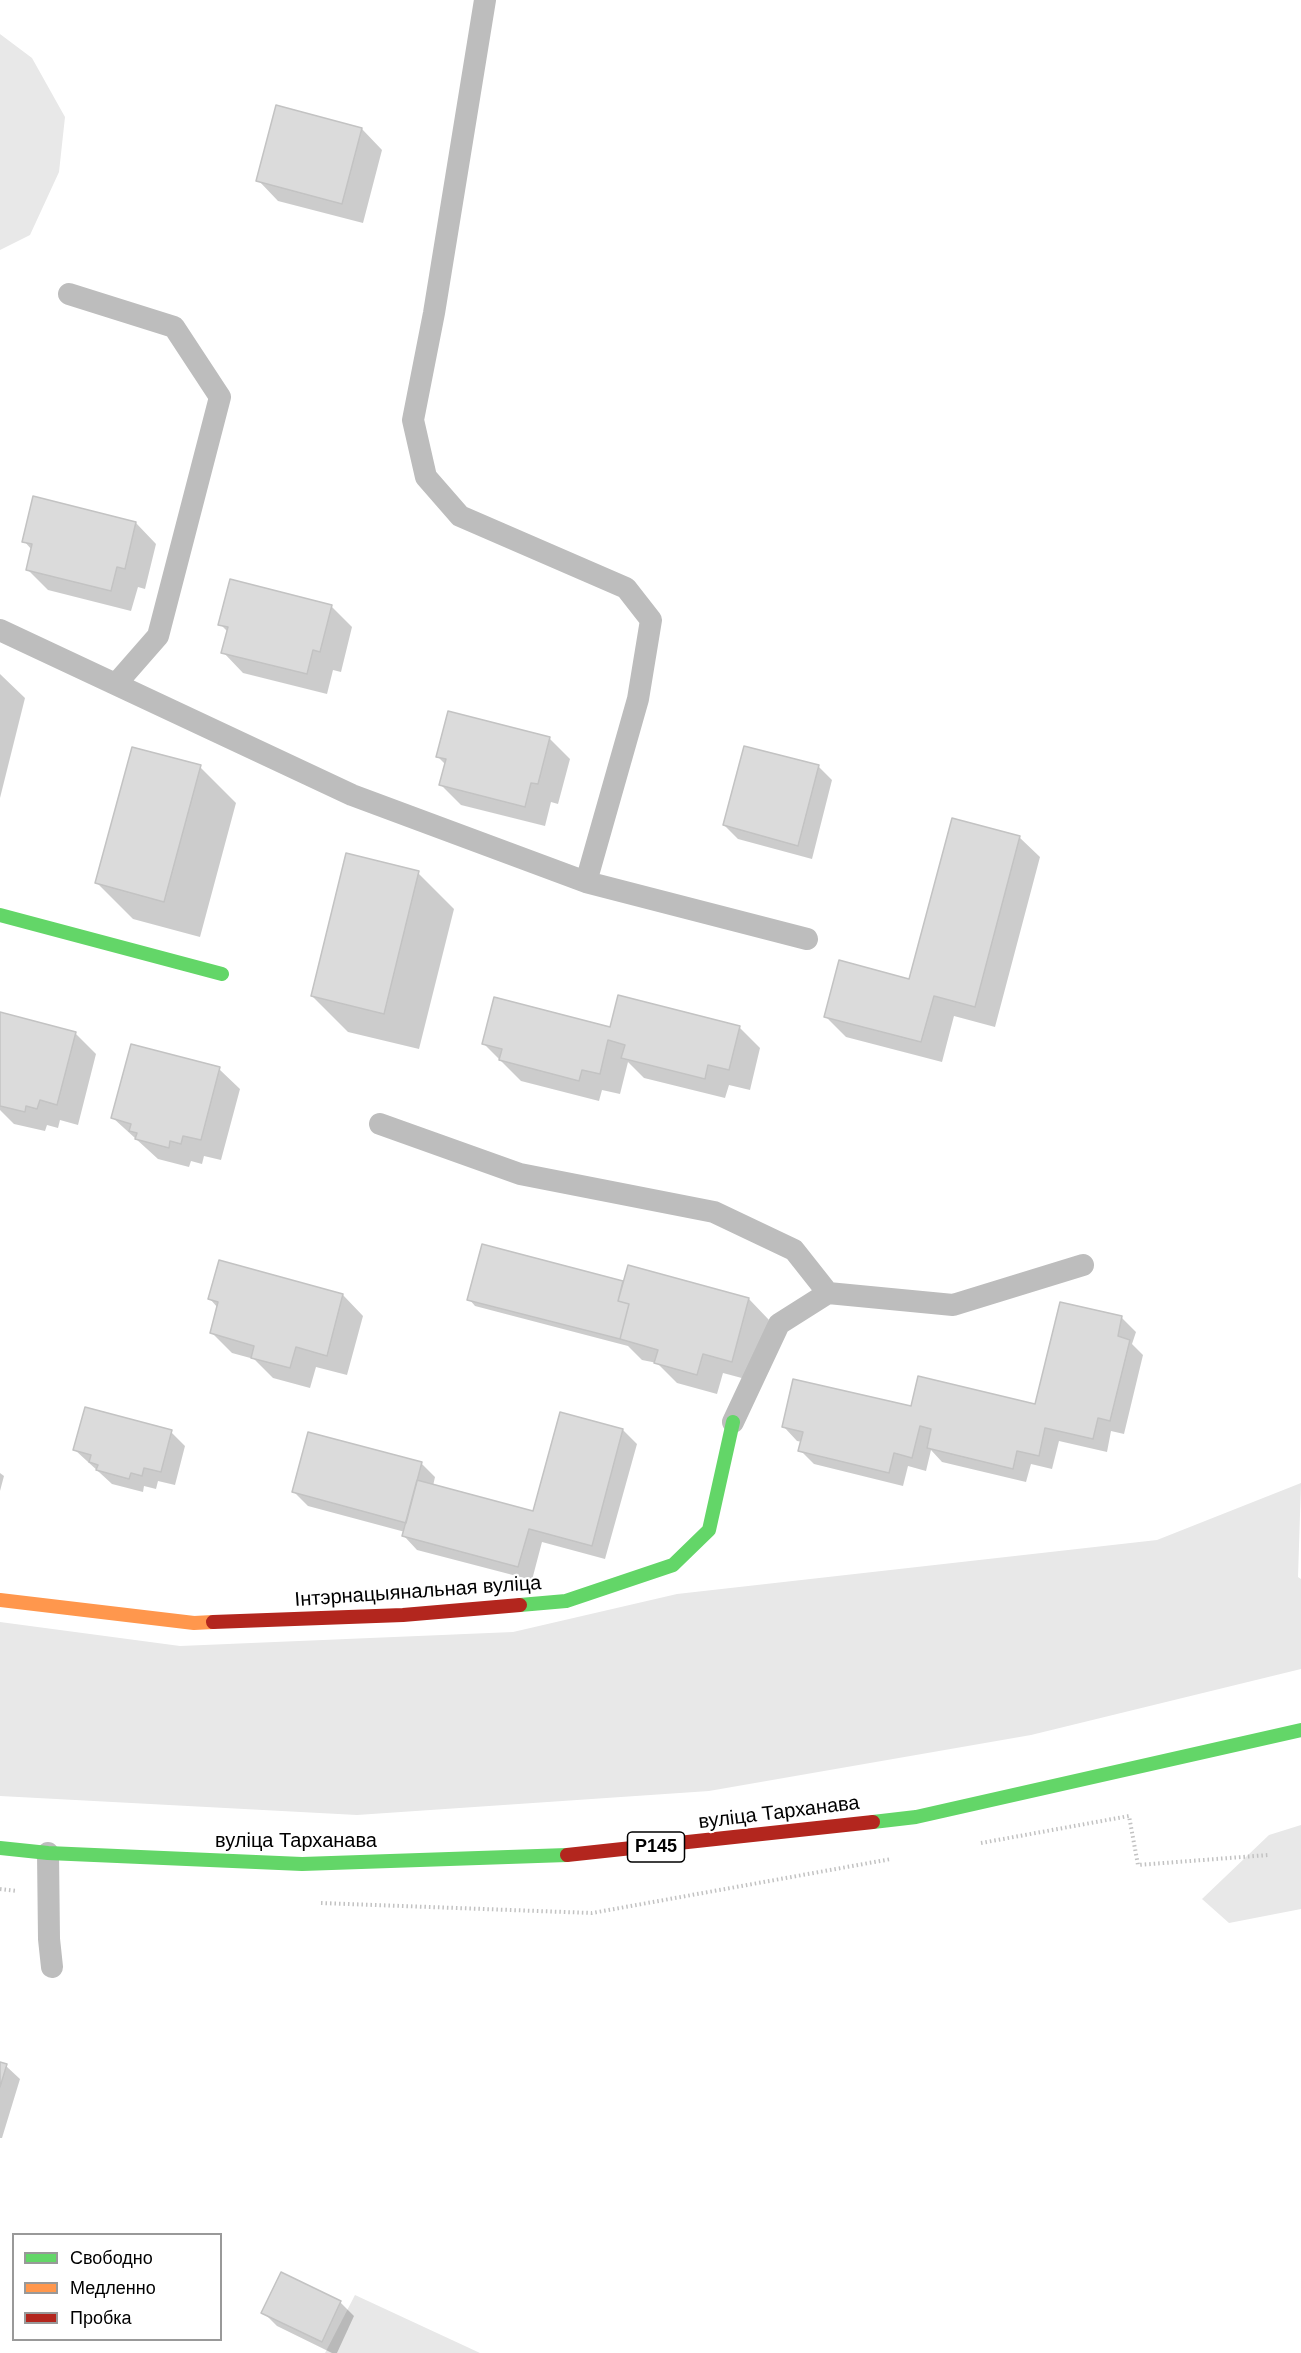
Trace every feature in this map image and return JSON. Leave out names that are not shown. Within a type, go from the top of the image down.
[{"type":"main road","points":[[0,915],[222,974]]},
{"type":"main road","name":"Інтэрнацыянальная вуліца","points":[[0,1600],[194,1623],[402,1615],[566,1602],[673,1565],[709,1530],[733,1422]]},
{"type":"main road","name":"вуліца Тарханава","points":[[0,1848],[302,1864],[589,1854],[916,1816],[1153,1765],[1301,1730]]},
{"type":"lane","points":[[485,0],[434,313],[413,420],[426,477],[460,516],[626,588],[651,620],[638,699],[586,882]]},
{"type":"lane","points":[[69,294],[174,327],[220,397],[158,636],[116,684]]},
{"type":"lane","points":[[0,630],[352,795],[586,882],[807,939]]},
{"type":"lane","points":[[380,1124],[520,1173],[714,1212],[794,1250],[828,1293]]},
{"type":"lane","points":[[733,1422],[779,1324],[828,1293],[953,1305],[1083,1265]]},
{"type":"lane","points":[[48,1852],[49,1939],[52,1968]]},
{"type":"path","points":[[1129,1816],[1138,1865],[1268,1855]]},
{"type":"shaded area","points":[[0,34],[32,58],[65,117],[59,172],[30,235],[0,250]]},
{"type":"shaded area","points":[[1301,1483],[1298,1577],[1301,1579],[1301,1669],[1031,1735],[709,1791],[357,1815],[0,1796],[0,1622],[180,1646],[513,1632],[677,1594],[1157,1540]]},
{"type":"shaded area","points":[[1301,1825],[1301,1909],[1229,1923],[1202,1899],[1269,1835]]},
{"type":"shaded area","points":[[355,2295],[480,2353],[325,2353]]},
{"type":"building","points":[[276,105],[362,128],[342,204],[256,181]]},
{"type":"building","points":[[33,496],[136,522],[125,569],[117,567],[111,591],[26,570],[32,544],[22,542]]},
{"type":"building","points":[[230,579],[332,605],[320,652],[313,650],[307,674],[221,653],[228,627],[218,625]]},
{"type":"building","points":[[448,711],[550,737],[538,784],[531,783],[525,807],[439,785],[446,759],[436,757]]},
{"type":"building","points":[[744,746],[819,765],[798,846],[723,825]]},
{"type":"building","points":[[132,747],[201,765],[164,902],[95,883]]},
{"type":"building","points":[[952,818],[1020,836],[975,1007],[934,996],[921,1042],[824,1017],[839,960],[909,979]]},
{"type":"building","points":[[346,853],[419,871],[384,1014],[311,996]]},
{"type":"building","points":[[618,995],[740,1026],[729,1070],[708,1065],[705,1079],[621,1058],[625,1045],[608,1040],[600,1074],[582,1070],[579,1081],[499,1060],[502,1049],[482,1044],[494,997],[610,1027]]},
{"type":"building","points":[[0,1012],[76,1032],[57,1105],[40,1100],[37,1109],[26,1106],[25,1112],[0,1106]]},
{"type":"building","points":[[131,1044],[220,1067],[201,1140],[183,1136],[181,1144],[170,1141],[169,1148],[135,1139],[137,1133],[129,1131],[131,1124],[111,1118]]},
{"type":"building","points":[[482,1244],[623,1281],[618,1301],[629,1304],[620,1339],[467,1300]]},
{"type":"building","points":[[219,1260],[343,1294],[327,1356],[296,1347],[290,1368],[251,1358],[254,1346],[210,1333],[218,1302],[208,1299]]},
{"type":"building","points":[[628,1265],[749,1298],[732,1362],[703,1354],[697,1375],[654,1363],[658,1350],[620,1339],[629,1304],[618,1301]]},
{"type":"building","points":[[1060,1302],[1122,1316],[1118,1336],[1130,1340],[1110,1421],[1098,1418],[1093,1439],[1045,1428],[1039,1456],[1017,1451],[1013,1469],[927,1448],[931,1429],[920,1426],[912,1458],[894,1453],[889,1473],[798,1451],[803,1432],[782,1427],[793,1379],[911,1406],[918,1376],[1035,1404]]},
{"type":"building","points":[[85,1407],[172,1430],[161,1472],[144,1468],[142,1476],[131,1473],[129,1479],[96,1470],[98,1465],[89,1462],[91,1455],[73,1450]]},
{"type":"building","points":[[560,1412],[623,1429],[592,1546],[529,1529],[518,1567],[402,1536],[417,1480],[533,1511]]},
{"type":"building","points":[[308,1432],[422,1462],[406,1523],[292,1492]]},
{"type":"building","points":[[0,2062],[7,2064],[0,2087]]},
{"type":"building","points":[[281,2272],[341,2301],[322,2342],[261,2313]]},
{"type":"traffic: fast","points":[[0,915],[222,974]]},
{"type":"traffic: fast","points":[[520,1605],[566,1601],[673,1565],[709,1530],[733,1422]]},
{"type":"traffic: fast","points":[[873,1822],[916,1817],[1301,1730]]},
{"type":"traffic: fast","points":[[0,1848],[48,1853],[302,1864],[567,1855]]},
{"type":"traffic: slow","points":[[0,1600],[194,1623],[213,1622]]},
{"type":"traffic: jam","points":[[213,1622],[403,1615],[520,1605]]},
{"type":"traffic: jam","points":[[567,1855],[873,1822]]}]
